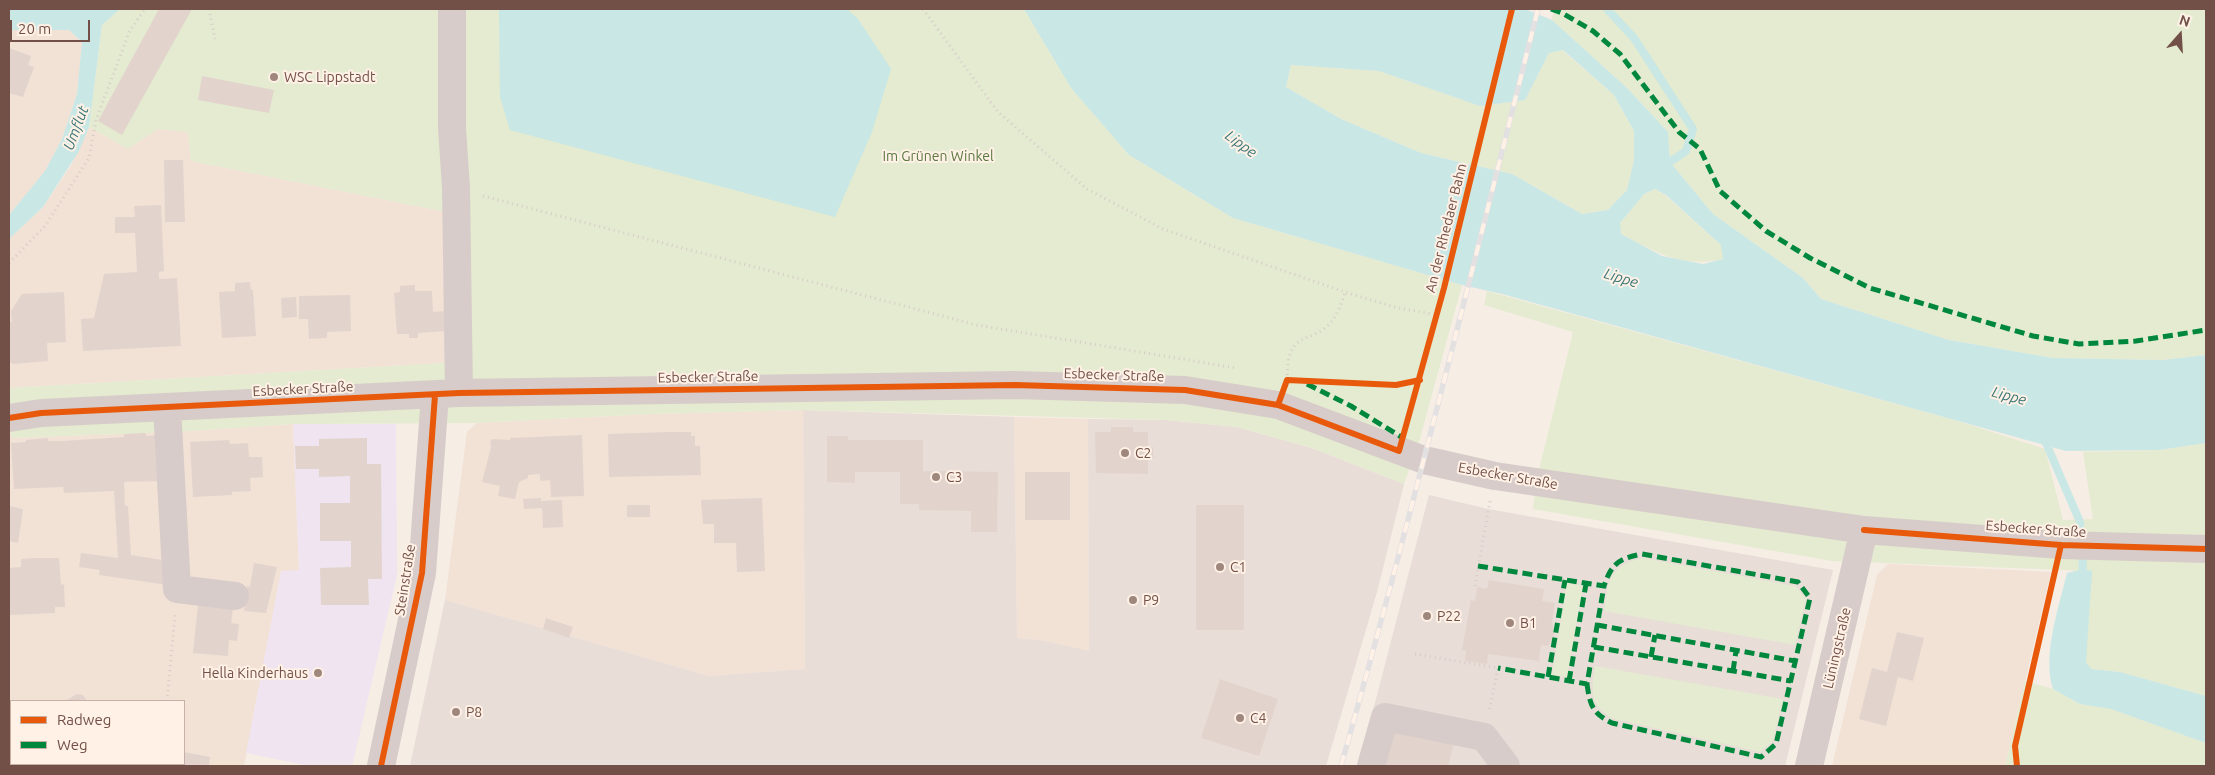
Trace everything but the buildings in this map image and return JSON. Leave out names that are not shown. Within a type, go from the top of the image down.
[{"type":"street","name":"Steinstraße","points":[[381,766],[422,573],[447,394],[456,188],[452,128],[452,9]]},
{"type":"street","name":"Esbecker Straße","points":[[9,418],[41,413],[447,394],[1015,385],[1185,390],[1286,388],[1424,460],[1495,476],[1864,530],[2083,545],[2206,549]]},
{"type":"street","points":[[167,407],[177,589],[235,596]]},
{"type":"street","name":"Lüningstraße","points":[[1809,766],[1864,530]]},
{"type":"street","points":[[1371,766],[1385,717],[1484,737],[1506,766]]},
{"type":"path","points":[[9,263],[45,226],[89,158],[96,120],[130,30],[145,9]]},
{"type":"path","points":[[209,9],[215,39]]},
{"type":"path","points":[[923,9],[998,112],[1087,189],[1163,229],[1345,292],[1398,308],[1437,315]]},
{"type":"path","points":[[456,188],[977,325],[1239,369]]},
{"type":"path","points":[[1286,388],[1288,359],[1296,344],[1321,331],[1334,318],[1342,305],[1345,292]]},
{"type":"path","points":[[1277,378],[1286,388]]},
{"type":"path","points":[[1475,586],[1495,476]]},
{"type":"path","points":[[167,700],[177,589]]},
{"type":"path","points":[[1415,654],[1498,668],[1484,737]]},
{"type":"shaded area","points":[[9,30],[69,30],[82,42],[77,94],[62,139],[45,171],[9,215]]},
{"type":"shaded area","points":[[89,127],[128,149],[158,129],[188,132],[191,161],[456,214],[459,362],[9,388],[9,239],[43,207],[70,167]]},
{"type":"shaded area","points":[[9,389],[11,438],[175,432],[293,424],[299,570],[281,572],[244,766],[9,766]]},
{"type":"shaded area","points":[[803,410],[805,669],[709,676],[445,600],[467,432],[477,423],[651,414]]},
{"type":"shaded area","points":[[803,410],[1014,417],[1017,638],[1040,640],[1089,651],[1088,419],[1167,420],[1237,427],[1312,448],[1404,484],[1377,592],[1326,766],[410,766],[445,600],[709,676],[805,669]]},
{"type":"shaded area","points":[[1014,417],[1088,419],[1089,652],[1040,640],[1017,638]]},
{"type":"shaded area","name":"Hella Kinderhaus","points":[[293,424],[396,424],[397,575],[352,766],[310,766],[246,753],[281,571],[299,570]]},
{"type":"shaded area","points":[[1429,495],[1488,509],[1833,570],[1785,766],[1357,766]]},
{"type":"shaded area","points":[[1888,564],[2051,572],[2005,766],[1832,766],[1877,575]]},
{"type":"green space","name":"Im Grünen Winkel","points":[[120,9],[1024,9],[1071,88],[1129,155],[1233,218],[1462,285],[1419,442],[1404,484],[1312,448],[1237,427],[1167,420],[803,410],[651,414],[477,423],[293,424],[175,432],[11,438],[9,388],[459,362],[456,214],[191,161],[188,132],[158,129],[128,149],[89,127],[102,25]]},
{"type":"green space","points":[[1554,9],[2206,9],[2206,355],[2163,360],[2053,358],[1949,340],[1821,299],[1803,278],[1713,214],[1670,162],[1668,132],[1627,88],[1552,20]]},
{"type":"green space","points":[[1562,50],[1614,95],[1634,131],[1634,160],[1627,190],[1608,210],[1582,214],[1512,174],[1421,153],[1341,119],[1286,87],[1291,65],[1379,71],[1480,106],[1525,100],[1549,53]]},
{"type":"green space","points":[[1655,189],[1665,195],[1721,245],[1724,259],[1695,262],[1682,260],[1658,253],[1621,234],[1620,223],[1644,194]]},
{"type":"green space","points":[[1487,291],[1958,421],[2045,449],[2063,520],[2093,519],[2083,452],[2159,450],[2206,443],[2206,696],[2120,672],[2091,669],[2085,662],[2085,647],[2091,571],[1832,561],[1533,509],[1538,474],[1573,332],[1484,305]]},
{"type":"green space","points":[[1643,558],[1795,586],[1806,599],[1795,645],[1604,611],[1607,590],[1612,576],[1623,565]]},
{"type":"green space","points":[[1567,583],[1583,586],[1567,677],[1552,675]]},
{"type":"green space","points":[[1595,666],[1783,699],[1773,741],[1760,752],[1614,719],[1600,709],[1596,703],[1593,690]]},
{"type":"green space","points":[[2025,681],[2053,689],[2080,704],[2111,709],[2206,743],[2206,766],[2005,766]]},
{"type":"water","name":"Umflut","points":[[9,9],[120,9],[102,25],[89,127],[79,151],[43,207],[9,239],[9,215],[45,171],[62,139],[77,94],[82,42],[69,30],[9,30]]},
{"type":"water","points":[[499,9],[847,9],[858,19],[891,69],[872,132],[835,217],[510,130],[500,97]]},
{"type":"water","name":"Lippe","points":[[1024,9],[1525,9],[1552,20],[1627,88],[1668,132],[1670,162],[1713,214],[1803,278],[1821,299],[1949,340],[2053,358],[2163,360],[2206,355],[2206,443],[2159,450],[2066,451],[1502,294],[1462,285],[1233,218],[1129,155],[1071,88]],"holes":[[[1563,50],[1614,95],[1634,131],[1634,160],[1627,190],[1608,210],[1582,214],[1512,174],[1421,153],[1341,119],[1286,87],[1291,65],[1379,71],[1480,106],[1525,100],[1549,53]],[[1655,189],[1666,195],[1721,245],[1723,259],[1703,264],[1662,256],[1621,234],[1620,223],[1644,194]]]},
{"type":"water","points":[[2083,569],[2092,571],[2086,662],[2091,669],[2120,672],[2206,696],[2206,743],[2111,709],[2080,704],[2053,689],[2050,676],[2050,646],[2067,573]]},
{"type":"waterway","points":[[1607,9],[1634,38],[1693,129],[1686,151],[1670,162]]},
{"type":"waterway","points":[[2043,436],[2080,522],[2083,569]]},
{"type":"railway","points":[[1341,766],[1418,483],[1538,9]]},
{"type":"marked path","points":[[1551,9],[1562,13],[1593,31],[1620,54],[1679,132],[1700,149],[1720,191],[1766,231],[1810,258],[1870,288],[2033,336],[2079,344],[2136,341],[2206,330]]},
{"type":"marked path","points":[[1307,384],[1351,406],[1403,438]]},
{"type":"marked path","points":[[1587,684],[1593,708],[1600,716],[1612,723],[1761,757],[1776,744],[1810,598],[1798,582],[1642,554],[1617,563],[1610,572],[1604,586]]},
{"type":"marked path","points":[[1478,566],[1604,586],[1587,684],[1498,668]]},
{"type":"marked path","points":[[1548,677],[1565,580]]},
{"type":"marked path","points":[[1569,681],[1586,584]]},
{"type":"marked path","points":[[1597,625],[1795,661]]},
{"type":"marked path","points":[[1651,657],[1655,635]]},
{"type":"marked path","points":[[1594,647],[1791,681]]},
{"type":"marked path","points":[[1733,671],[1736,651]]},
{"type":"cycle path","name":"An der Rhedaer Bahn","points":[[9,418],[41,413],[459,393],[1015,385],[1185,390],[1278,405],[1399,451],[1444,288],[1512,9]]},
{"type":"cycle path","points":[[1278,405],[1287,380],[1396,385],[1420,380]]},
{"type":"cycle path","points":[[381,766],[422,573],[435,395]]},
{"type":"cycle path","points":[[1864,530],[2061,545],[2206,549]]},
{"type":"cycle path","points":[[2017,766],[2015,746],[2061,545]]},
{"type":"place","name":"WSC Lippstadt","points":[[274,77]]},
{"type":"place","name":"C2","points":[[1125,453]]},
{"type":"place","name":"C3","points":[[936,477]]},
{"type":"place","name":"C1","points":[[1220,567]]},
{"type":"place","name":"P9","points":[[1133,600]]},
{"type":"place","name":"P22","points":[[1427,616]]},
{"type":"place","name":"B1","points":[[1510,623]]},
{"type":"place","name":"Hella Kinderhaus","points":[[318,673]]},
{"type":"place","name":"P8","points":[[456,712]]},
{"type":"place","name":"C4","points":[[1240,718]]}]
